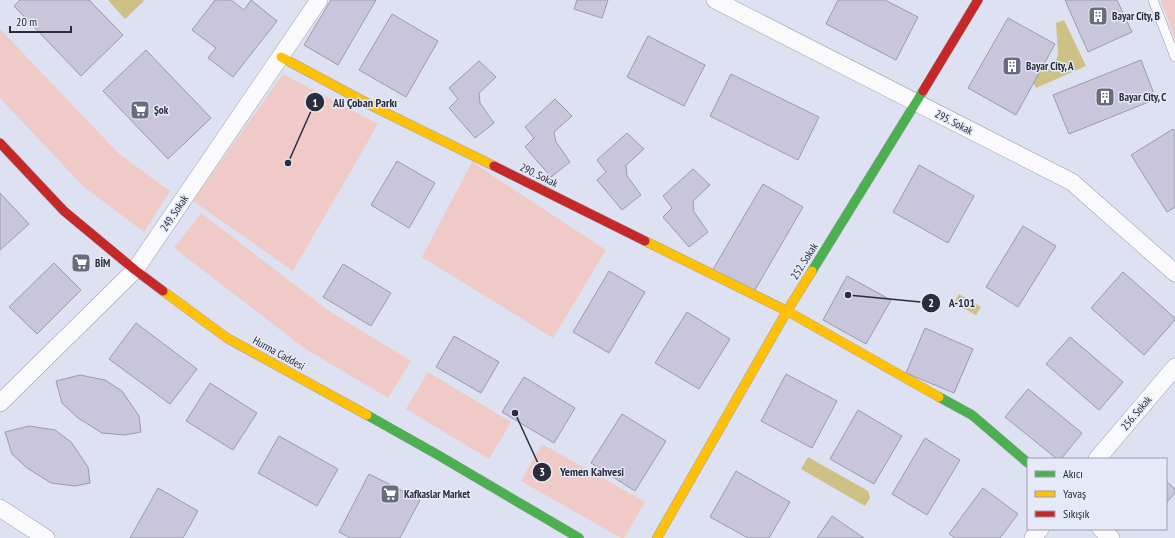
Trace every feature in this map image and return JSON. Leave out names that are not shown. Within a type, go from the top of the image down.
[{"type":"street","name":"249. Sokak","points":[[0,403],[135,270],[319,0]]},
{"type":"street","name":"295. Sokak","points":[[715,0],[1072,182],[1175,273]]},
{"type":"street","name":"252. Sokak","points":[[657,538],[787,311],[978,0]]},
{"type":"street","name":"290. Sokak","points":[[281,57],[378,109],[787,311],[972,415],[1027,462]]},
{"type":"street","name":"Hurma Caddesi","points":[[0,143],[64,211],[135,270],[227,338],[438,455],[579,538]]},
{"type":"street","name":"256. Sokak","points":[[1098,458],[1175,367]]},
{"type":"street","points":[[0,508],[46,538]]},
{"type":"street","points":[[1032,538],[1039,530]]},
{"type":"street","points":[[1102,530],[1111,538]]},
{"type":"lane","points":[[1153,0],[1175,57]]},
{"type":"shaded area","points":[[108,0],[143,0],[144,1],[125,19]]},
{"type":"shaded area","points":[[1161,0],[1175,0],[1175,39]]},
{"type":"shaded area","points":[[1064,20],[1086,66],[1036,88],[1032,80],[1038,73],[1049,69],[1056,61],[1058,54],[1056,23]]},
{"type":"shaded area","points":[[0,29],[119,154],[170,191],[144,232],[84,187],[0,98]]},
{"type":"shaded area","points":[[283,74],[378,124],[293,271],[193,201]]},
{"type":"shaded area","points":[[472,162],[606,250],[553,338],[422,257]]},
{"type":"shaded area","points":[[201,213],[329,311],[411,361],[388,398],[304,348],[174,248]]},
{"type":"shaded area","points":[[959,294],[981,307],[976,315],[954,303]]},
{"type":"shaded area","points":[[428,372],[511,422],[489,459],[406,409]]},
{"type":"shaded area","points":[[542,444],[645,502],[624,538],[621,538],[521,481]]},
{"type":"shaded area","points":[[808,457],[868,491],[870,498],[865,506],[801,469]]},
{"type":"building","points":[[20,0],[89,0],[123,35],[81,76],[14,6]]},
{"type":"building","points":[[215,0],[231,0],[244,10],[251,0],[277,21],[233,77],[208,58],[216,48],[192,30]]},
{"type":"building","points":[[331,0],[376,0],[338,65],[304,45]]},
{"type":"building","points":[[577,0],[608,0],[602,18],[574,9]]},
{"type":"building","points":[[838,0],[885,0],[918,17],[896,60],[826,24]]},
{"type":"building","name":"Bayar City, B","points":[[1065,0],[1117,0],[1132,32],[1088,52]]},
{"type":"building","points":[[392,14],[438,41],[406,97],[359,70]]},
{"type":"building","name":"Bayar City, A","points":[[1008,18],[1055,44],[1016,115],[968,88]]},
{"type":"building","points":[[648,36],[705,65],[684,106],[627,77]]},
{"type":"building","points":[[146,50],[211,118],[168,159],[103,91]]},
{"type":"building","name":"Bayar City, C","points":[[1141,60],[1156,99],[1069,134],[1053,95]]},
{"type":"building","points":[[479,61],[496,77],[479,93],[480,103],[494,123],[475,138],[449,108],[458,99],[449,88]]},
{"type":"building","points":[[731,74],[819,117],[798,160],[710,116]]},
{"type":"building","points":[[555,99],[572,116],[554,132],[556,142],[570,162],[551,177],[525,147],[534,138],[525,127]]},
{"type":"building","points":[[1173,129],[1175,132],[1175,207],[1167,212],[1131,155]]},
{"type":"building","points":[[627,133],[644,149],[626,165],[627,176],[641,195],[622,210],[597,180],[606,172],[597,160]]},
{"type":"building","points":[[397,161],[435,183],[409,228],[371,205]]},
{"type":"building","points":[[919,165],[974,196],[948,243],[893,212]]},
{"type":"building","points":[[693,169],[710,185],[693,201],[694,212],[708,232],[689,247],[663,217],[672,208],[663,196]]},
{"type":"building","points":[[763,184],[803,207],[752,295],[712,271]]},
{"type":"building","points":[[0,193],[29,224],[0,250]]},
{"type":"building","points":[[1023,226],[1056,246],[1018,307],[986,287]]},
{"type":"building","points":[[54,263],[81,290],[37,334],[9,307]]},
{"type":"building","points":[[343,264],[391,293],[371,326],[323,297]]},
{"type":"building","points":[[609,271],[645,292],[609,353],[573,332]]},
{"type":"building","points":[[1123,272],[1175,318],[1175,320],[1144,355],[1091,308]]},
{"type":"building","points":[[847,276],[891,300],[866,344],[823,320]]},
{"type":"building","points":[[687,312],[730,339],[699,389],[655,363]]},
{"type":"building","points":[[136,323],[197,369],[170,404],[109,359]]},
{"type":"building","points":[[925,328],[973,349],[954,393],[906,373]]},
{"type":"building","points":[[454,336],[499,362],[481,393],[436,367]]},
{"type":"building","points":[[1070,337],[1123,382],[1099,410],[1046,364]]},
{"type":"building","points":[[786,374],[837,401],[812,448],[761,421]]},
{"type":"building","points":[[80,375],[105,380],[122,391],[139,416],[141,432],[125,435],[102,433],[78,418],[62,403],[56,381]]},
{"type":"building","points":[[524,377],[575,408],[554,443],[502,412]]},
{"type":"building","points":[[210,383],[257,413],[233,450],[186,421]]},
{"type":"building","points":[[1028,389],[1082,433],[1062,458],[1056,458],[1005,417]]},
{"type":"building","points":[[858,410],[902,436],[874,484],[830,459]]},
{"type":"building","points":[[622,414],[666,441],[635,491],[591,463]]},
{"type":"building","points":[[29,426],[55,430],[71,442],[88,467],[90,483],[75,486],[51,483],[27,468],[12,454],[5,432]]},
{"type":"building","points":[[279,436],[338,469],[317,506],[258,473]]},
{"type":"building","points":[[925,438],[960,460],[927,515],[892,494]]},
{"type":"building","points":[[736,471],[790,502],[769,538],[748,538],[710,517]]},
{"type":"building","points":[[369,474],[420,500],[400,538],[350,538],[339,532]]},
{"type":"building","points":[[1167,482],[1175,489],[1175,493],[1167,502]]},
{"type":"building","points":[[158,488],[198,511],[183,538],[130,538]]},
{"type":"building","points":[[983,488],[1018,514],[1000,538],[955,538],[949,534]]},
{"type":"building","points":[[832,516],[864,538],[817,538]]},
{"type":"traffic: fast","points":[[812,271],[923,91]]},
{"type":"traffic: fast","points":[[939,397],[972,415],[1027,462]]},
{"type":"traffic: fast","points":[[367,415],[579,538]]},
{"type":"traffic: slow","points":[[281,57],[378,109],[494,166]]},
{"type":"traffic: slow","points":[[645,241],[787,311],[939,397]]},
{"type":"traffic: slow","points":[[657,538],[787,311],[812,271]]},
{"type":"traffic: slow","points":[[163,291],[227,338],[367,415]]},
{"type":"traffic: jam","points":[[923,91],[978,0]]},
{"type":"traffic: jam","points":[[0,143],[64,211],[135,270],[163,291]]},
{"type":"traffic: jam","points":[[494,166],[645,241]]},
{"type":"place","name":"Bayar City, B","points":[[1098,16]]},
{"type":"place","name":"Bayar City, A","points":[[1012,66]]},
{"type":"place","name":"Bayar City, C","points":[[1105,97]]},
{"type":"place","name":"Şok","points":[[140,110]]},
{"type":"place","name":"Ali Çoban Parkı","points":[[288,163]]},
{"type":"place","name":"BİM","points":[[81,263]]},
{"type":"place","name":"A-101","points":[[848,295]]},
{"type":"place","name":"Yemen Kahvesi","points":[[515,413]]},
{"type":"place","name":"Kafkaslar Market","points":[[390,494]]}]
